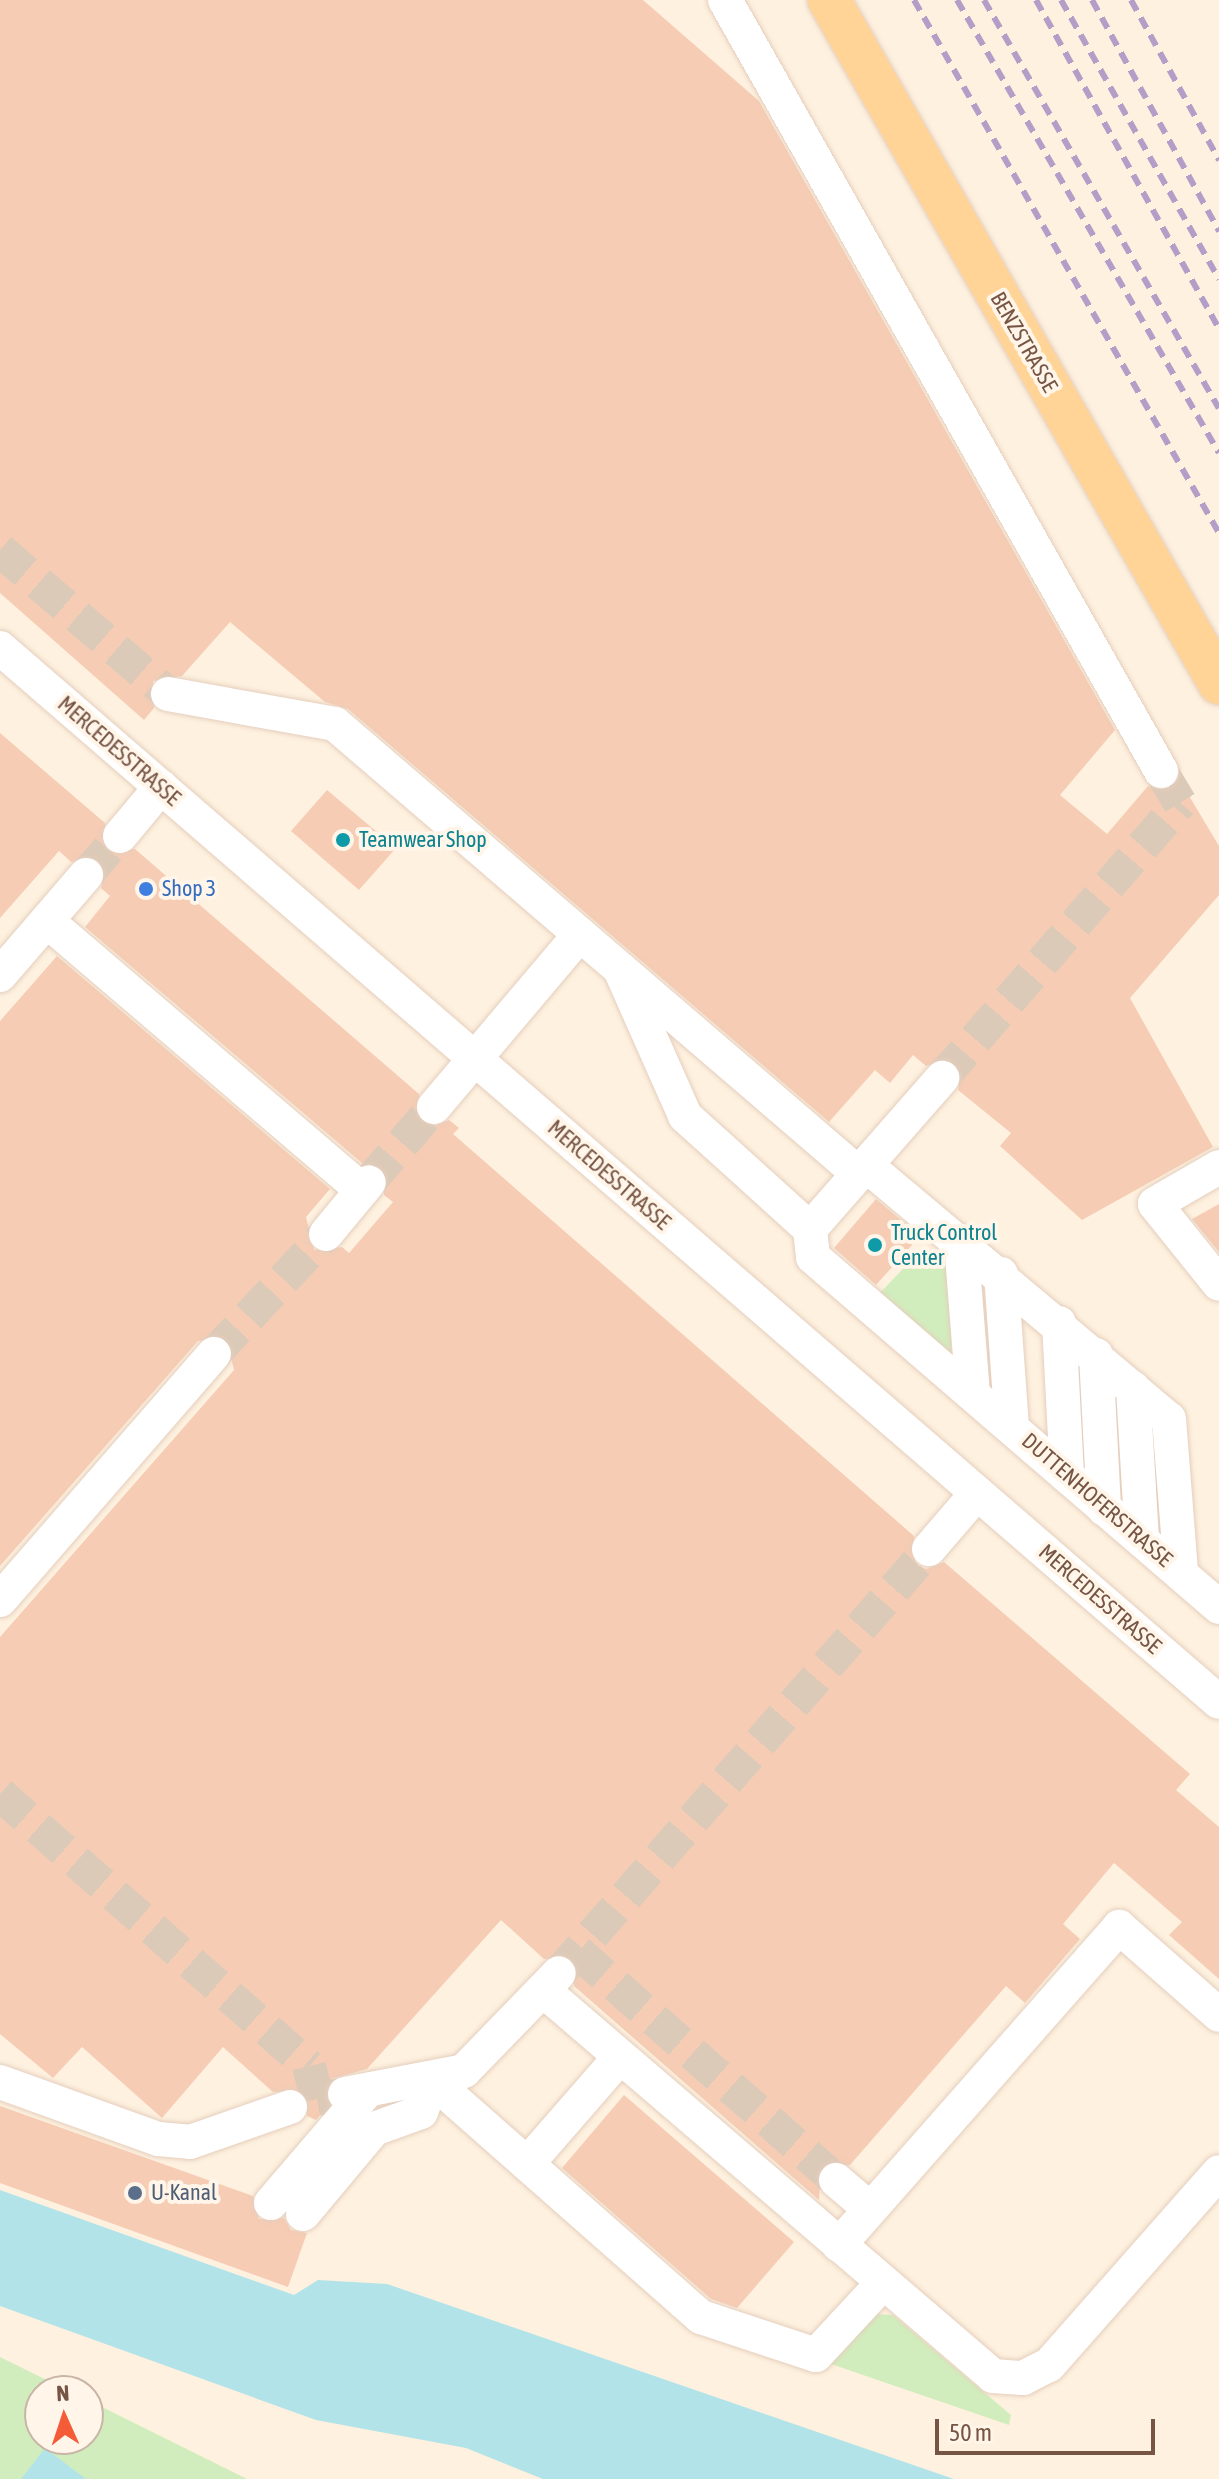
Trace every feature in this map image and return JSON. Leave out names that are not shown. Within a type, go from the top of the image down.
[{"type":"main road","name":"BENZSTRASSE","points":[[829,0],[1219,683]]},
{"type":"street","points":[[709,0],[733,13],[1161,771]]},
{"type":"street","name":"MERCEDESSTRASSE","points":[[0,648],[1219,1702]]},
{"type":"street","points":[[168,694],[335,724],[620,969],[863,1169],[895,1189],[1058,1323],[1076,1484]]},
{"type":"street","points":[[120,836],[161,787]]},
{"type":"street","points":[[0,975],[86,875]]},
{"type":"street","points":[[47,921],[366,1186],[326,1234]]},
{"type":"street","points":[[434,1107],[580,934]]},
{"type":"street","points":[[620,969],[685,1116],[810,1229],[942,1078]]},
{"type":"street","points":[[1219,1167],[1155,1204],[1219,1284]]},
{"type":"street","name":"DUTTENHOFERSTRASSE","points":[[810,1229],[813,1257],[1219,1607]]},
{"type":"street","points":[[1058,1323],[1076,1484]]},
{"type":"street","points":[[1058,1323],[1076,1484]]},
{"type":"street","points":[[1058,1323],[1076,1484]]},
{"type":"street","points":[[1058,1323],[1076,1484]]},
{"type":"street","points":[[1058,1323],[1076,1484]]},
{"type":"street","points":[[0,1600],[214,1354]]},
{"type":"street","points":[[929,1549],[977,1493]]},
{"type":"street","points":[[839,2245],[1119,1927],[1219,2015]]},
{"type":"street","points":[[433,2081],[421,2112],[374,2129],[287,2209],[368,2091],[433,2081],[476,2064],[552,1982],[620,2057],[993,2376],[1023,2378],[1049,2365],[1219,2172]]},
{"type":"street","points":[[527,2164],[620,2057]]},
{"type":"street","points":[[433,2081],[701,2317],[816,2355],[882,2284]]},
{"type":"street","points":[[0,2082],[158,2139],[190,2142],[290,2107]]},
{"type":"street","points":[[836,2180],[870,2209]]},
{"type":"green space","points":[[923,1248],[955,1275],[951,1354],[876,1297]]},
{"type":"green space","points":[[875,2314],[893,2315],[1011,2415],[1009,2425],[828,2363]]},
{"type":"green space","points":[[0,2357],[37,2375],[24,2375],[24,2455],[104,2455],[104,2408],[247,2479],[0,2479]]},
{"type":"water","points":[[0,2190],[294,2295],[318,2280],[387,2284],[954,2479],[543,2479],[466,2448],[316,2420],[0,2306]]},
{"type":"water","points":[[40,2455],[54,2455],[86,2479],[21,2479]]},
{"type":"building","points":[[0,0],[643,0],[759,101],[1115,730],[1060,795],[1107,834],[1148,786],[1162,791],[1179,779],[1219,846],[1219,895],[1130,998],[1213,1147],[1082,1220],[1000,1146],[1011,1133],[958,1090],[961,1071],[947,1059],[926,1066],[913,1055],[890,1083],[875,1070],[829,1122],[348,709],[325,702],[230,622],[182,676],[153,681],[154,708],[144,720],[0,593]]},
{"type":"building","points":[[0,733],[105,823],[107,851],[135,849],[419,1094],[421,1122],[431,1127],[449,1120],[459,1128],[453,1134],[914,1536],[915,1564],[926,1569],[944,1562],[1190,1774],[1176,1790],[1219,1827],[1219,1979],[1169,1935],[1182,1922],[1114,1863],[1063,1924],[1080,1939],[1025,2003],[1006,1986],[850,2165],[821,2166],[819,2200],[574,1986],[572,1958],[544,1959],[501,1920],[367,2069],[331,2079],[329,2105],[316,2120],[307,2116],[302,2091],[273,2092],[223,2047],[162,2118],[82,2047],[53,2078],[0,2034],[0,1637],[234,1370],[226,1338],[198,1341],[0,1566],[0,1021],[57,956],[330,1189],[306,1217],[314,1250],[342,1247],[349,1253],[393,1202],[384,1195],[382,1167],[362,1163],[85,927],[110,896],[101,888],[105,869],[98,859],[71,862],[59,851],[0,918]]},
{"type":"building","name":"Teamwear Shop","points":[[327,790],[396,848],[359,890],[291,831]]},
{"type":"building","name":"Truck Control Center","points":[[876,1199],[920,1236],[876,1285],[834,1248]]},
{"type":"building","points":[[1219,1204],[1219,1252],[1192,1219]]},
{"type":"building","points":[[624,2095],[794,2242],[737,2308],[711,2299],[562,2168]]},
{"type":"building","name":"U-Kanal","points":[[0,2106],[253,2196],[259,2219],[284,2218],[291,2230],[307,2233],[288,2287],[0,2183]]},
{"type":"tunnel","points":[[0,550],[168,694]]},
{"type":"tunnel","points":[[942,1078],[1180,803],[1161,771]]},
{"type":"tunnel","points":[[86,875],[120,836]]},
{"type":"tunnel","points":[[369,1182],[434,1107]]},
{"type":"tunnel","points":[[214,1354],[326,1234]]},
{"type":"tunnel","points":[[559,1973],[929,1549]]},
{"type":"tunnel","points":[[0,1794],[309,2066],[317,2099],[345,2094]]},
{"type":"tunnel","points":[[578,1952],[836,2180]]},
{"type":"railway","points":[[914,0],[1219,533]]},
{"type":"railway","points":[[957,0],[1219,453]]},
{"type":"railway","points":[[984,0],[1219,408]]},
{"type":"railway","points":[[1036,0],[1219,329]]},
{"type":"railway","points":[[1061,0],[1219,279]]},
{"type":"railway","points":[[1092,0],[1219,231]]},
{"type":"railway","points":[[1131,0],[1219,160]]},
{"type":"place","name":"Teamwear Shop","points":[[343,840]]},
{"type":"place","name":"Shop 3","points":[[146,889]]},
{"type":"place","name":"Truck Control Center","points":[[875,1245]]},
{"type":"place","name":"U-Kanal","points":[[135,2193]]}]
